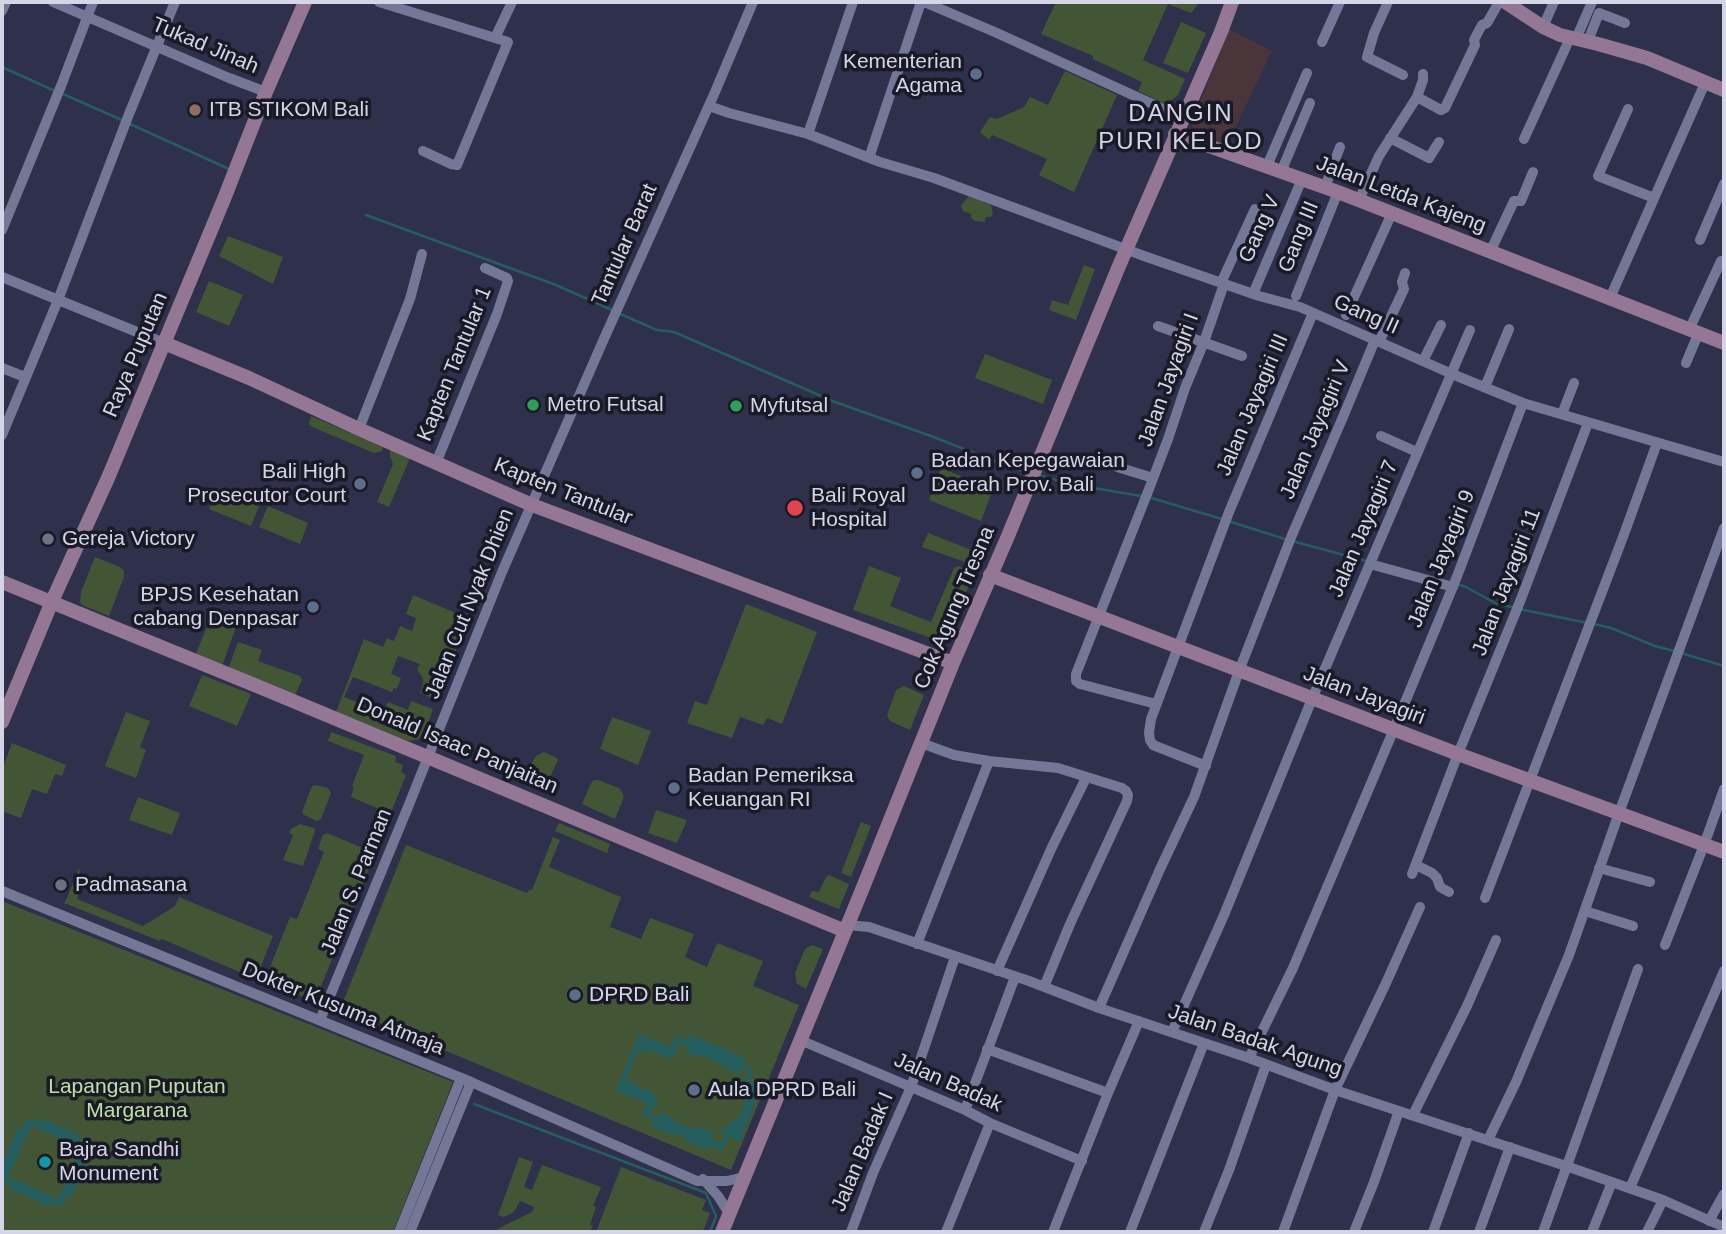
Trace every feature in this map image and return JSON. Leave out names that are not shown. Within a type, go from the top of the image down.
[{"type":"street","points":[[2,11],[6,2]]},
{"type":"street","name":"Tukad Jinah","points":[[53,2],[266,92]]},
{"type":"street","points":[[2,230],[93,2]]},
{"type":"street","points":[[2,435],[175,2]]},
{"type":"street","name":"Raya Puputan","points":[[2,722],[108,478],[305,2]]},
{"type":"street","points":[[379,2],[508,42],[457,165],[423,150]]},
{"type":"street","points":[[495,38],[512,2]]},
{"type":"street","name":"Tantular Barat","points":[[532,505],[753,2]]},
{"type":"street","points":[[808,134],[853,2]]},
{"type":"street","points":[[869,158],[922,2],[1183,118]]},
{"type":"street","name":"Cok Agung Tresna","points":[[722,1232],[953,663],[1232,2]]},
{"type":"street","points":[[1321,42],[1340,2]]},
{"type":"street","points":[[1388,2],[1374,33],[1367,58],[1403,75]]},
{"type":"street","points":[[1417,97],[1441,110],[1444,109],[1482,25],[1487,23],[1505,2],[1560,36],[1647,58],[1724,90]]},
{"type":"street","points":[[1544,27],[1554,2]]},
{"type":"street","points":[[1524,138],[1598,6],[1625,23]]},
{"type":"street","points":[[1267,166],[1307,73]]},
{"type":"street","points":[[1359,200],[1379,156],[1417,97],[1423,74]]},
{"type":"street","points":[[1610,298],[1705,83]]},
{"type":"street","points":[[1282,172],[1310,103]]},
{"type":"street","name":"Gang II","points":[[709,106],[808,134],[1126,250],[1252,294],[1300,307],[1523,403],[1724,462]]},
{"type":"street","points":[[1628,109],[1598,176],[1654,198]]},
{"type":"street","name":"Jalan Letda Kajeng","points":[[1175,134],[1359,200],[1724,343]]},
{"type":"street","points":[[1390,138],[1429,158],[1439,142]]},
{"type":"street","name":"Gang III","points":[[1296,296],[1331,190],[1340,147]]},
{"type":"street","points":[[1490,252],[1514,200],[1521,201],[1533,172]]},
{"type":"street","name":"Gang V","points":[[1252,294],[1303,180]]},
{"type":"street","points":[[1700,240],[1724,184]]},
{"type":"street","name":"Jalan Jayagiri I","points":[[1156,704],[1080,684],[1076,681],[1076,674],[1151,484],[1223,284],[1255,209]]},
{"type":"street","points":[[1346,315],[1392,213]]},
{"type":"street","points":[[359,429],[410,299],[422,254]]},
{"type":"street","points":[[1686,363],[1694,330],[1721,261]]},
{"type":"street","name":"Kapten Tantular 1","points":[[437,460],[508,281],[507,278],[485,268]]},
{"type":"street","name":"Jalan Jayagiri V","points":[[1099,1008],[1194,797],[1292,535],[1377,341],[1404,289],[1402,282],[1405,273]]},
{"type":"street","points":[[2,277],[164,343]]},
{"type":"street","name":"Jalan Jayagiri III","points":[[1206,766],[1159,748],[1150,740],[1151,719],[1229,512],[1313,313]]},
{"type":"street","points":[[1423,361],[1441,325]]},
{"type":"street","points":[[1158,326],[1242,356]]},
{"type":"street","points":[[1485,387],[1509,328]]},
{"type":"street","name":"Jalan Jayagiri 7","points":[[1172,1032],[1224,915],[1312,699],[1470,330]]},
{"type":"street","name":"Kapten Tantular","points":[[164,343],[259,382],[359,429],[437,460],[532,505],[953,663]]},
{"type":"street","points":[[2,368],[25,377]]},
{"type":"street","points":[[1562,414],[1574,383]]},
{"type":"street","points":[[2,401],[14,405]]},
{"type":"street","name":"Jalan Jayagiri 9","points":[[1249,1058],[1293,968],[1394,729],[1454,584],[1523,403]]},
{"type":"street","name":"Jalan Jayagiri 11","points":[[1449,892],[1440,887],[1432,873],[1414,870],[1588,423]]},
{"type":"street","points":[[1381,436],[1417,452]]},
{"type":"street","points":[[1485,898],[1657,443]]},
{"type":"street","points":[[1111,466],[1151,484]]},
{"type":"street","name":"Jalan Cut Nyak Dhien","points":[[428,757],[502,572],[532,505]]},
{"type":"street","points":[[1488,1140],[1516,1082],[1569,955],[1724,528]]},
{"type":"street","points":[[1372,561],[1454,584]]},
{"type":"street","name":"Jalan Jayagiri","points":[[990,575],[1312,699],[1724,852]]},
{"type":"street","name":"Donald Isaac Panjaitan","points":[[2,582],[428,757],[848,923]]},
{"type":"street","points":[[921,743],[954,755],[1058,768],[1122,788],[1126,792],[1128,802],[1070,924],[1044,987]]},
{"type":"street","name":"Jalan S. Parman","points":[[320,1020],[428,757]]},
{"type":"street","points":[[917,944],[989,761]]},
{"type":"street","points":[[997,971],[1086,778]]},
{"type":"street","points":[[1665,945],[1724,789]]},
{"type":"street","points":[[1599,868],[1650,882]]},
{"type":"street","name":"Dokter Kusuma Atmaja","points":[[2,891],[466,1080],[668,1167],[699,1176],[706,1181],[727,1181],[744,1177]]},
{"type":"street","points":[[1283,1232],[1335,1090],[1420,907]]},
{"type":"street","points":[[1585,911],[1633,926]]},
{"type":"street","name":"Jalan Badak Agung","points":[[848,923],[869,927],[1335,1090],[1630,1188],[1724,1227]]},
{"type":"street","points":[[1413,1115],[1496,940]]},
{"type":"street","name":"Jalan Badak I","points":[[850,1232],[911,1087],[955,957]]},
{"type":"street","points":[[1543,1232],[1638,969]]},
{"type":"street","points":[[1630,1188],[1724,971]]},
{"type":"street","points":[[965,1110],[1015,977]]},
{"type":"street","points":[[1053,1232],[1139,1021]]},
{"type":"street","name":"Jalan Badak","points":[[800,1041],[1082,1161]]},
{"type":"street","points":[[1130,1232],[1204,1043]]},
{"type":"street","points":[[987,1049],[1108,1093]]},
{"type":"street","points":[[1204,1232],[1266,1065]]},
{"type":"street","points":[[398,1232],[466,1080]]},
{"type":"street","points":[[410,1232],[466,1080]]},
{"type":"street","points":[[1354,1232],[1399,1111]]},
{"type":"street","points":[[946,1232],[990,1123]]},
{"type":"street","points":[[1433,1232],[1469,1133]]},
{"type":"street","points":[[1479,1232],[1510,1147]]},
{"type":"street","points":[[706,1181],[729,1213]]},
{"type":"street","points":[[1592,1232],[1612,1182]]},
{"type":"street","points":[[1709,1221],[1724,1194]]},
{"type":"street","points":[[1647,1232],[1663,1200]]},
{"type":"shaded area","points":[[1229,29],[1272,51],[1227,145],[1197,134],[1192,123]]},
{"type":"shaded area","points":[[639,1034],[671,1047],[675,1036],[687,1040],[690,1034],[745,1058],[743,1065],[754,1069],[750,1082],[762,1086],[740,1141],[729,1136],[723,1151],[709,1145],[707,1150],[685,1141],[686,1137],[675,1136],[651,1126],[653,1120],[643,1116],[647,1103],[616,1091]],"holes":[[[679,1043],[688,1046],[686,1053],[700,1057],[701,1055],[724,1065],[723,1067],[739,1076],[742,1069],[749,1071],[746,1080],[739,1078],[743,1098],[746,1099],[737,1121],[734,1120],[726,1128],[717,1131],[725,1134],[721,1143],[712,1139],[715,1131],[699,1127],[697,1130],[673,1121],[674,1118],[666,1115],[663,1109],[659,1117],[650,1114],[654,1105],[659,1106],[653,1092],[626,1080],[639,1049],[668,1058],[679,1053],[676,1051]]]},
{"type":"shaded area","points":[[41,1118],[79,1135],[78,1139],[86,1143],[88,1149],[85,1157],[88,1159],[71,1197],[67,1196],[64,1204],[58,1206],[50,1203],[48,1206],[10,1189],[11,1186],[2,1179],[2,1164],[18,1127],[22,1129],[25,1121],[31,1119],[39,1122]],"holes":[[[31,1126],[81,1148],[59,1199],[8,1177]]]},
{"type":"green space","points":[[1056,2],[1200,2],[1191,13],[1168,4],[1143,60],[1185,79],[1178,95],[1163,103],[1138,91],[1142,82],[1093,59],[1093,56],[1041,34]]},
{"type":"green space","points":[[1181,22],[1206,33],[1188,73],[1163,63]]},
{"type":"green space","points":[[1065,71],[1117,95],[1074,192],[1039,175],[1047,159],[992,135],[989,140],[980,132],[990,117],[997,119],[1024,107],[1030,97],[1048,105]]},
{"type":"green space","points":[[969,196],[991,205],[993,214],[986,217],[985,222],[975,221],[971,214],[963,211],[961,206]]},
{"type":"green space","points":[[228,236],[283,257],[273,284],[219,256]]},
{"type":"green space","points":[[1084,265],[1095,269],[1076,320],[1049,310],[1052,300],[1068,305]]},
{"type":"green space","points":[[209,281],[243,295],[229,326],[196,312]]},
{"type":"green space","points":[[985,354],[1052,380],[1043,404],[975,378]]},
{"type":"green space","points":[[311,416],[383,447],[382,451],[374,453],[312,427],[309,424]]},
{"type":"green space","points":[[390,450],[410,458],[389,507],[377,502],[393,464]]},
{"type":"green space","points":[[941,468],[993,489],[981,521],[929,500]]},
{"type":"green space","points":[[218,488],[259,506],[251,526],[209,509]]},
{"type":"green space","points":[[268,506],[308,523],[300,544],[259,527]]},
{"type":"green space","points":[[928,533],[982,554],[977,566],[922,547]]},
{"type":"green space","points":[[95,557],[124,571],[109,616],[80,602],[81,592]]},
{"type":"green space","points":[[869,566],[901,578],[890,606],[931,622],[954,568],[958,566],[974,573],[945,643],[853,610]]},
{"type":"green space","points":[[413,595],[468,618],[437,700],[420,693],[423,678],[417,670],[420,664],[398,656],[391,674],[401,678],[397,689],[394,688],[392,692],[353,677],[344,697],[383,713],[388,702],[408,710],[411,701],[433,709],[424,735],[419,739],[407,741],[336,712],[364,639],[383,647],[387,638],[394,641],[400,626],[412,631],[416,618],[406,614]]},
{"type":"green space","points":[[746,604],[817,632],[782,724],[767,718],[763,725],[740,717],[732,738],[687,723],[695,701],[707,705]]},
{"type":"green space","points":[[211,617],[235,626],[222,666],[195,656]]},
{"type":"green space","points":[[238,642],[262,650],[258,661],[300,676],[302,680],[295,695],[228,669]]},
{"type":"green space","points":[[202,675],[251,694],[237,726],[189,706]]},
{"type":"green space","points":[[904,686],[924,695],[910,730],[890,721],[887,715],[896,690]]},
{"type":"green space","points":[[126,712],[150,721],[140,747],[146,750],[136,778],[105,766]]},
{"type":"green space","points":[[612,717],[651,731],[638,765],[600,749]]},
{"type":"green space","points":[[331,732],[396,756],[395,762],[403,765],[401,772],[406,775],[378,845],[364,840],[368,831],[375,833],[380,819],[374,816],[377,808],[351,797],[352,786],[364,755],[328,741]]},
{"type":"green space","points":[[12,743],[66,765],[62,776],[55,774],[47,794],[32,789],[21,818],[2,811],[2,770]]},
{"type":"green space","points":[[544,752],[558,760],[544,790],[521,781],[536,756]]},
{"type":"green space","points":[[594,780],[619,788],[622,792],[624,797],[615,819],[582,804]]},
{"type":"green space","points":[[312,786],[328,788],[331,793],[321,819],[317,821],[302,812]]},
{"type":"green space","points":[[138,797],[180,813],[172,835],[129,820]]},
{"type":"green space","points":[[656,810],[687,820],[677,843],[648,833]]},
{"type":"green space","points":[[861,822],[871,826],[851,877],[841,873]]},
{"type":"green space","points":[[559,823],[610,844],[607,853],[555,831]]},
{"type":"green space","points":[[300,824],[314,828],[315,831],[303,866],[283,860],[293,835],[289,833]]},
{"type":"green space","points":[[327,833],[375,853],[315,1001],[264,982],[290,917],[297,919],[324,852],[318,849],[323,835]]},
{"type":"green space","points":[[553,837],[560,840],[549,867],[621,897],[610,927],[641,939],[650,918],[694,934],[685,957],[707,967],[717,943],[763,961],[753,986],[799,1005],[731,1170],[341,1007],[406,845],[527,893],[532,890]]},
{"type":"green space","points":[[79,868],[82,885],[77,899],[143,926],[175,906],[179,897],[273,936],[256,979],[162,939],[160,941],[64,903]]},
{"type":"green space","points":[[829,875],[849,884],[839,909],[809,897],[812,891],[819,892]]},
{"type":"green space","name":"Lapangan Puputan Margarana","points":[[2,901],[453,1082],[393,1232],[2,1232]]},
{"type":"green space","points":[[812,945],[823,949],[806,989],[797,984],[795,973],[805,949]]},
{"type":"green space","points":[[519,1157],[533,1162],[524,1187],[532,1190],[542,1165],[601,1187],[593,1206],[596,1207],[590,1232],[494,1232],[532,1212],[534,1207],[520,1201],[511,1214],[503,1217],[498,1215]]},
{"type":"green space","points":[[621,1167],[706,1200],[702,1210],[710,1213],[703,1232],[596,1232]]},
{"type":"waterway","points":[[2,67],[57,92]]},
{"type":"waterway","points":[[63,94],[124,121]]},
{"type":"waterway","points":[[130,124],[229,169]]},
{"type":"waterway","points":[[366,215],[556,285],[612,310]]},
{"type":"waterway","points":[[618,313],[657,330],[674,332],[835,402],[1028,473]]},
{"type":"waterway","points":[[1038,475],[1070,484],[1141,496]]},
{"type":"waterway","points":[[1148,497],[1222,519]]},
{"type":"waterway","points":[[1228,521],[1285,539]]},
{"type":"waterway","points":[[1292,541],[1366,561]]},
{"type":"waterway","points":[[1458,585],[1497,604],[1512,607]]},
{"type":"waterway","points":[[1519,609],[1588,623]]},
{"type":"waterway","points":[[1594,624],[1674,651]]},
{"type":"waterway","points":[[1681,653],[1724,666]]},
{"type":"waterway","points":[[474,1104],[706,1193],[716,1216],[710,1232]]},
{"type":"place","name":"Kementerian Agama","points":[[976,74]]},
{"type":"place","name":"ITB STIKOM Bali","points":[[195,110]]},
{"type":"place","name":"Metro Futsal","points":[[533,405]]},
{"type":"place","name":"Myfutsal","points":[[736,406]]},
{"type":"place","name":"Badan Kepegawaian Daerah Prov. Bali","points":[[917,473]]},
{"type":"place","name":"Bali High Prosecutor Court","points":[[360,484]]},
{"type":"place","name":"Bali Royal Hospital","points":[[795,508]]},
{"type":"place","name":"Gereja Victory","points":[[48,539]]},
{"type":"place","name":"BPJS Kesehatan cabang Denpasar","points":[[313,607]]},
{"type":"place","name":"Badan Pemeriksa Keuangan RI","points":[[674,788]]},
{"type":"place","name":"Padmasana","points":[[61,885]]},
{"type":"place","name":"DPRD Bali","points":[[575,995]]},
{"type":"place","name":"Aula DPRD Bali","points":[[694,1090]]},
{"type":"place","name":"Bajra Sandhi Monument","points":[[45,1162]]},
{"type":"district","name":"DANGIN PURI KELOD","points":[[1181,128]]}]
